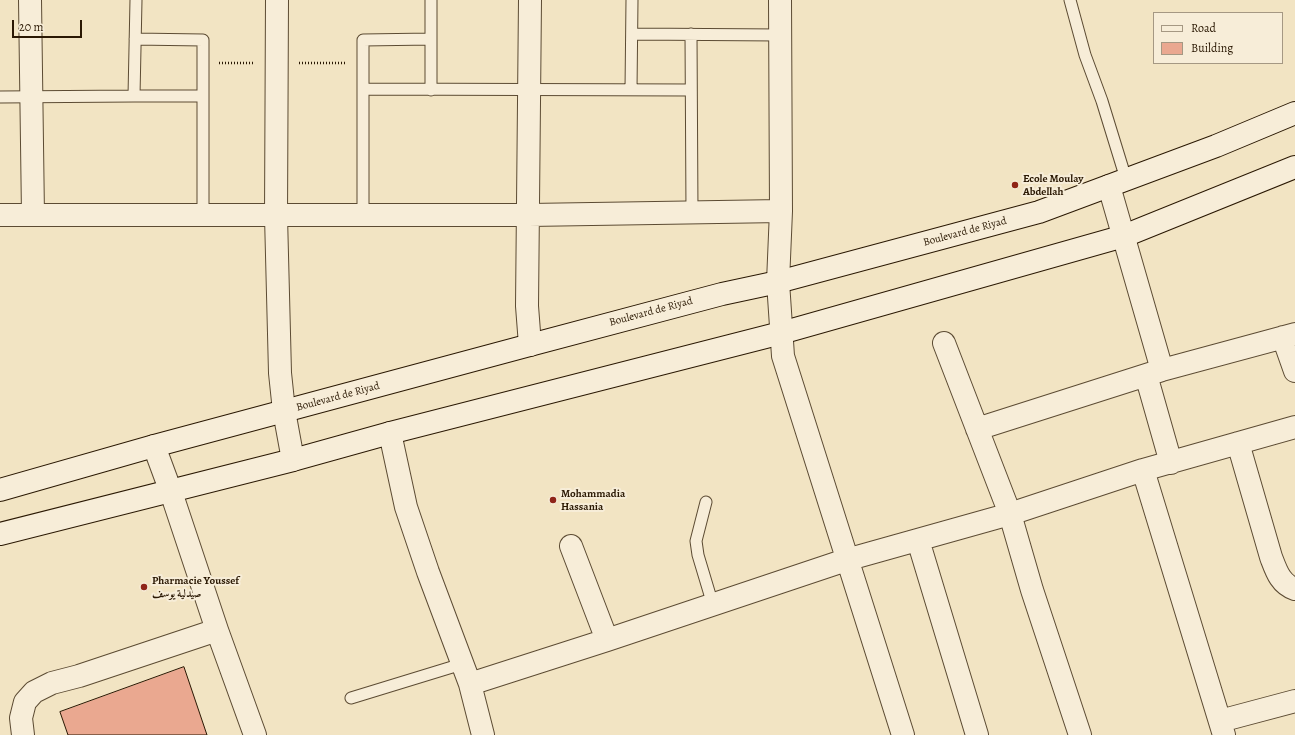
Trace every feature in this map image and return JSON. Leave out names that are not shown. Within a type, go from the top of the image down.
[{"type":"street","points":[[30,0],[33,215]]},
{"type":"street","points":[[278,0],[276,216],[280,373],[284,411],[293,460]]},
{"type":"street","points":[[530,0],[527,306],[530,345]]},
{"type":"street","points":[[780,0],[781,212],[778,282],[783,356],[846,560],[903,735]]},
{"type":"street","name":"Boulevard de Riyad","points":[[0,490],[154,446],[530,345],[722,294],[778,282],[1039,212],[1216,146],[1295,113]]},
{"type":"street","points":[[0,534],[171,492],[390,433],[781,333],[1124,236],[1295,167]]},
{"type":"street","points":[[1117,182],[1124,236],[1154,373],[1171,463]]},
{"type":"street","points":[[0,215],[203,214],[276,216],[781,212]]},
{"type":"street","points":[[977,429],[1154,373],[1289,336],[1295,371]]},
{"type":"street","points":[[944,344],[1010,514],[1032,590],[1080,735]]},
{"type":"street","points":[[470,684],[846,560],[1010,514],[1143,470],[1295,427]]},
{"type":"street","points":[[390,433],[406,507],[428,572],[470,684],[483,735]]},
{"type":"street","points":[[1238,444],[1271,557],[1278,575],[1285,584],[1295,589]]},
{"type":"street","points":[[154,446],[217,630],[255,735]]},
{"type":"street","points":[[1143,470],[1222,728],[1295,701]]},
{"type":"street","points":[[918,540],[977,735]]},
{"type":"street","points":[[571,546],[607,640]]},
{"type":"street","points":[[23,735],[21,718],[25,702],[34,692],[52,683],[79,676],[217,630]]},
{"type":"lane","points":[[134,96],[136,0]]},
{"type":"lane","points":[[431,0],[431,90]]},
{"type":"lane","points":[[632,0],[632,90]]},
{"type":"lane","points":[[1070,0],[1085,55],[1102,101],[1117,182]]},
{"type":"lane","points":[[632,34],[780,35]]},
{"type":"lane","points":[[691,34],[692,213]]},
{"type":"lane","points":[[136,39],[203,40],[203,214]]},
{"type":"lane","points":[[364,215],[363,40],[431,39]]},
{"type":"lane","points":[[363,89],[691,90]]},
{"type":"lane","points":[[0,97],[203,96]]},
{"type":"lane","points":[[706,502],[696,541],[698,555],[713,605]]},
{"type":"lane","points":[[350,698],[462,664]]},
{"type":"building","points":[[184,667],[207,735],[68,735],[60,712]]},
{"type":"place","name":"Ecole Moulay Abdellah","points":[[1015,185]]},
{"type":"place","name":"Mohammadia Hassania","points":[[553,500]]},
{"type":"place","name":"Pharmacie Youssef صيدلية يوسف","points":[[144,587]]}]
